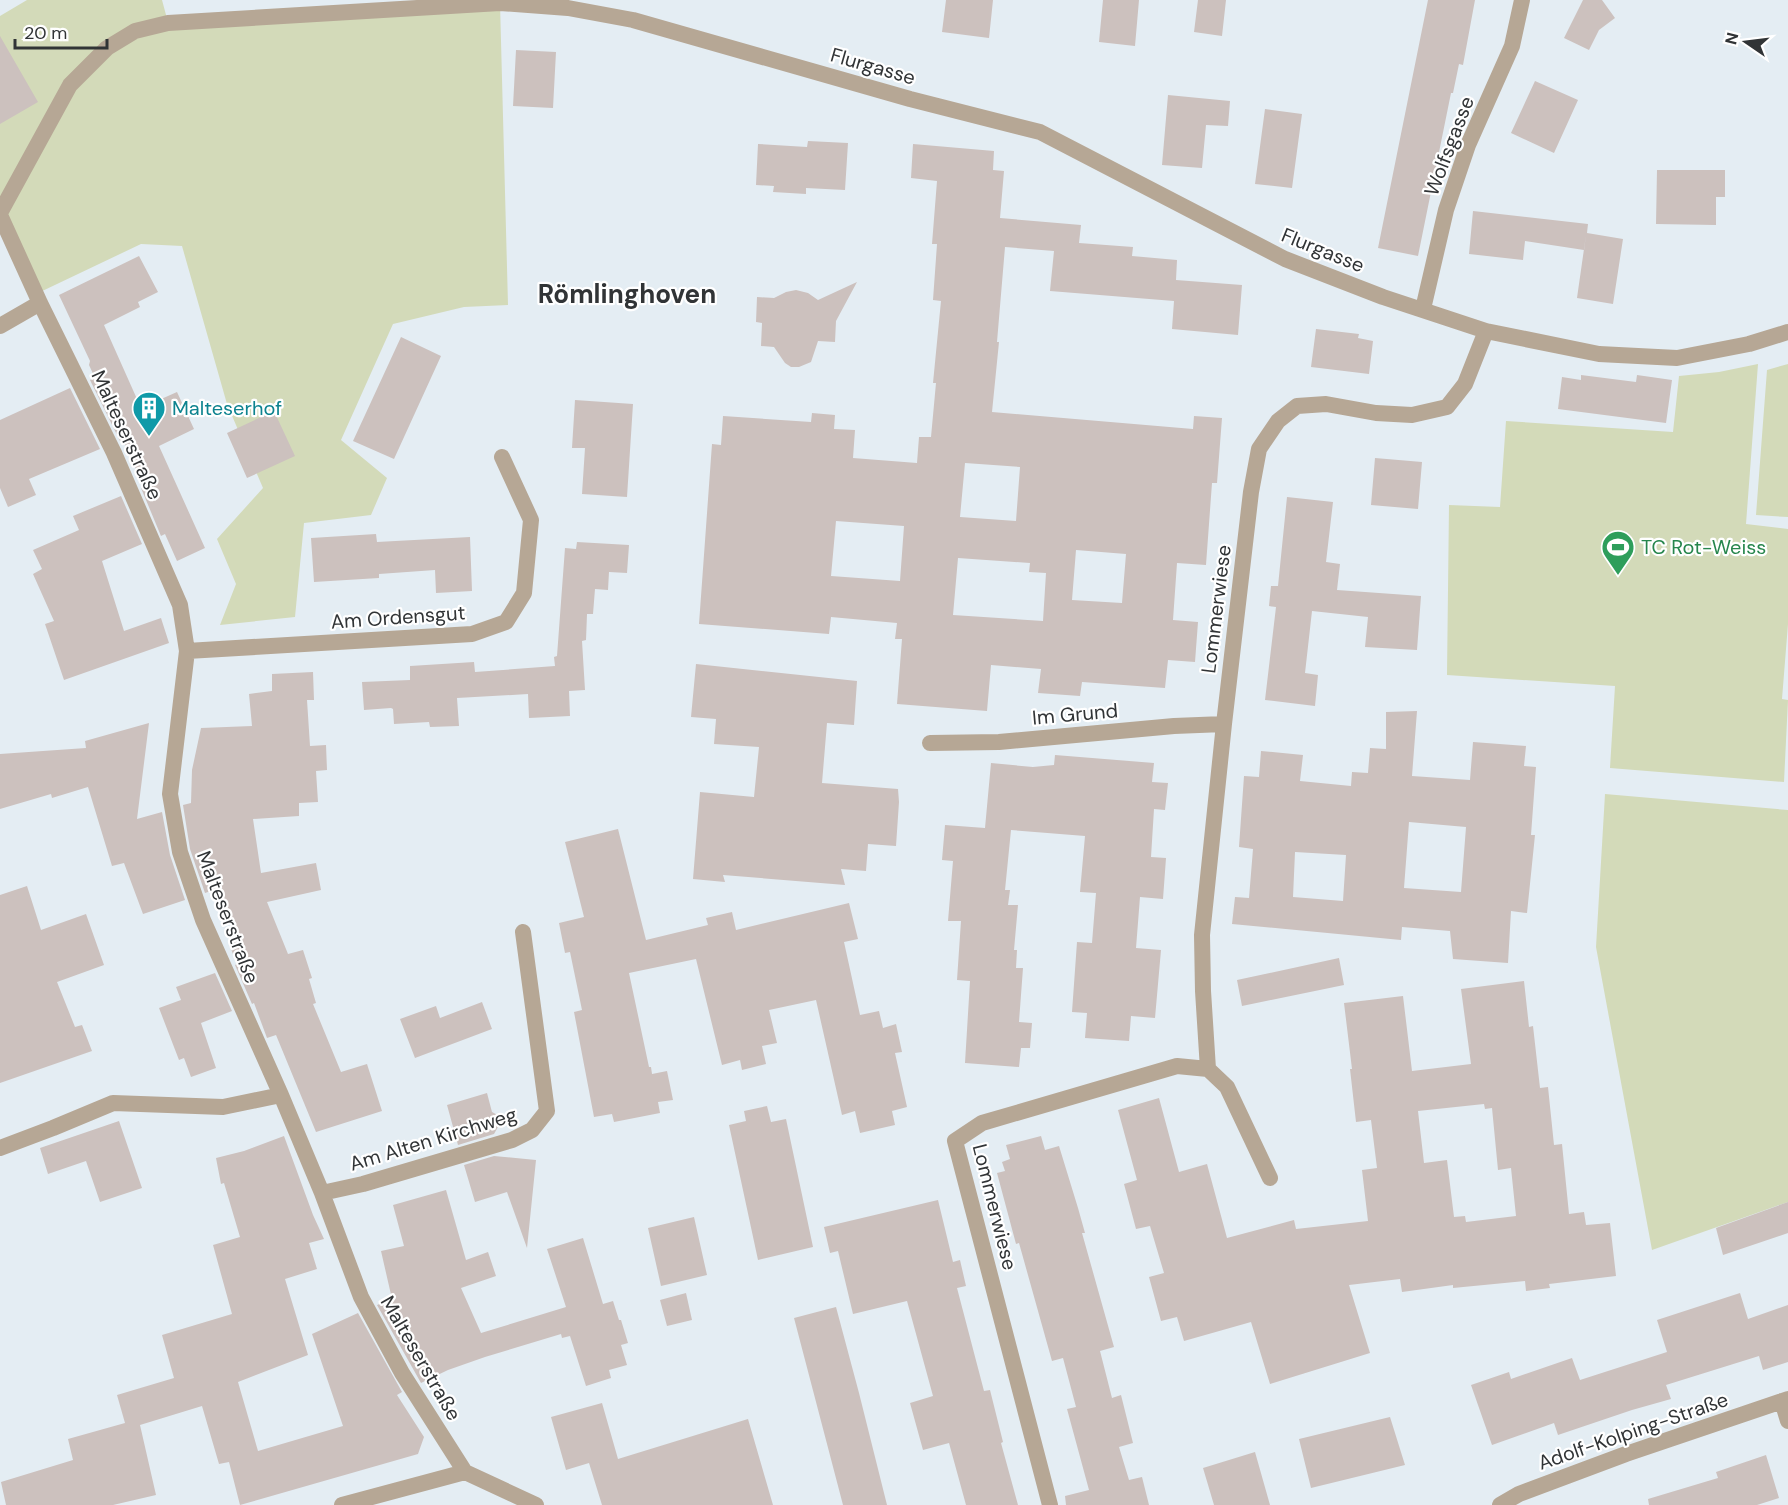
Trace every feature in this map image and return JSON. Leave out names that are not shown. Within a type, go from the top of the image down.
[{"type":"street","name":"Wolfsgasse","points":[[1423,309],[1446,210],[1468,145],[1512,46],[1522,0]]},
{"type":"street","name":"Flurgasse","points":[[0,214],[70,85],[107,48],[135,31],[168,23],[500,3],[568,8],[633,20],[910,99],[1040,132],[1285,259],[1383,297],[1486,331],[1599,354],[1677,358],[1749,344],[1788,333]]},
{"type":"street","name":"Malteserstraße","points":[[0,214],[40,303],[114,453],[180,605],[187,651],[170,794],[180,852],[203,920],[281,1095],[322,1193],[361,1297],[402,1373],[465,1472]]},
{"type":"street","points":[[0,326],[40,303]]},
{"type":"street","name":"Lommerwiese","points":[[1050,1505],[955,1141],[982,1123],[1177,1066],[1208,1069],[1202,935],[1251,492],[1259,448],[1278,422],[1297,405],[1326,404],[1376,413],[1412,415],[1447,407],[1465,384],[1486,331]]},
{"type":"street","name":"Am Ordensgut","points":[[187,651],[472,634],[506,622],[524,593],[531,520],[502,457]]},
{"type":"street","name":"Im Grund","points":[[930,742],[999,742],[1174,726],[1224,724]]},
{"type":"street","name":"Am Alten Kirchweg","points":[[322,1193],[363,1184],[512,1140],[532,1130],[547,1111],[523,932]]},
{"type":"street","points":[[1208,1069],[1227,1087],[1270,1178]]},
{"type":"street","points":[[0,1148],[112,1103],[223,1107],[281,1095]]},
{"type":"street","name":"Adolf-Kolping-Straße","points":[[1500,1505],[1519,1494],[1626,1454],[1785,1400],[1788,1420]]},
{"type":"street","points":[[342,1505],[465,1472],[536,1505]]},
{"type":"green space","points":[[27,0],[162,0],[169,26],[500,3],[508,305],[464,307],[393,324],[341,440],[387,478],[371,515],[304,523],[295,617],[220,625],[236,584],[217,539],[263,488],[227,404],[182,246],[141,244],[36,294],[0,215],[0,16]]},
{"type":"green space","name":"TC Rot-Weiss","points":[[1758,364],[1746,524],[1788,529],[1788,624],[1782,699],[1788,700],[1784,782],[1610,768],[1615,686],[1447,675],[1449,505],[1500,507],[1506,421],[1673,432],[1679,376],[1719,372]]},
{"type":"green space","points":[[1788,364],[1788,517],[1756,515],[1767,370]]},
{"type":"green space","points":[[1605,794],[1788,810],[1788,1202],[1652,1250],[1596,947]]},
{"type":"building","points":[[946,0],[993,0],[989,38],[942,32]]},
{"type":"building","points":[[1103,0],[1139,0],[1135,46],[1099,42]]},
{"type":"building","points":[[1198,0],[1226,0],[1222,36],[1194,32]]},
{"type":"building","points":[[1428,0],[1475,0],[1463,65],[1459,64],[1453,93],[1451,93],[1418,256],[1378,248]]},
{"type":"building","points":[[1583,0],[1602,0],[1615,18],[1599,30],[1589,50],[1564,38]]},
{"type":"building","points":[[0,36],[38,102],[0,124]]},
{"type":"building","points":[[516,50],[556,52],[553,108],[513,106]]},
{"type":"building","points":[[1535,81],[1578,100],[1554,153],[1511,133]]},
{"type":"building","points":[[1168,95],[1230,101],[1228,126],[1206,125],[1202,168],[1162,165]]},
{"type":"building","points":[[1265,109],[1302,114],[1292,188],[1255,184]]},
{"type":"building","points":[[808,141],[848,143],[845,190],[806,188],[806,194],[773,192],[774,186],[756,185],[758,144],[807,147]]},
{"type":"building","points":[[913,144],[994,151],[993,170],[1004,171],[1000,218],[1081,225],[1079,243],[1133,247],[1132,256],[1177,260],[1176,280],[1242,285],[1238,335],[1172,329],[1174,301],[1050,291],[1054,251],[1005,247],[992,412],[1193,429],[1194,416],[1222,418],[1217,483],[1212,483],[1206,565],[1177,563],[1173,620],[1198,622],[1195,662],[1168,660],[1165,688],[1082,682],[1080,696],[1038,693],[1041,669],[991,665],[987,711],[897,704],[902,639],[895,639],[897,623],[831,617],[829,634],[699,624],[712,444],[721,445],[723,416],[811,422],[812,413],[835,415],[834,429],[855,430],[853,458],[917,463],[919,437],[931,437],[936,383],[933,383],[941,301],[933,300],[937,244],[932,244],[937,181],[911,178]],"holes":[[[965,463],[1020,467],[1016,521],[960,517]],[[836,521],[904,526],[900,581],[831,576]],[[1076,550],[1126,554],[1122,603],[1072,600]],[[958,558],[1030,563],[1029,572],[1046,573],[1043,621],[953,615]]]},
{"type":"building","points":[[1657,170],[1725,170],[1725,197],[1716,197],[1716,225],[1656,224]]},
{"type":"building","points":[[1473,211],[1588,224],[1587,233],[1623,239],[1613,304],[1577,298],[1584,250],[1525,241],[1523,260],[1469,254]]},
{"type":"building","name":"Malteserhof","points":[[139,256],[158,292],[138,302],[140,307],[104,325],[141,408],[177,392],[194,429],[159,446],[205,548],[177,561],[165,534],[161,536],[141,488],[144,487],[123,440],[120,441],[90,380],[95,378],[89,365],[90,361],[59,295]]},
{"type":"building","points":[[857,282],[836,321],[835,342],[818,341],[811,362],[799,367],[791,367],[785,363],[774,347],[761,346],[762,323],[756,322],[757,297],[774,298],[796,290],[808,293],[818,300]]},
{"type":"building","points":[[1316,329],[1359,334],[1358,338],[1373,341],[1369,374],[1311,367]]},
{"type":"building","points":[[401,337],[441,356],[394,459],[353,441]]},
{"type":"building","points":[[1581,375],[1636,382],[1637,375],[1672,380],[1666,423],[1558,409],[1562,377],[1581,380]]},
{"type":"building","points":[[70,388],[100,449],[29,479],[36,495],[8,507],[0,488],[0,420]]},
{"type":"building","points":[[575,400],[633,404],[627,497],[582,494],[585,448],[572,448]]},
{"type":"building","points":[[274,411],[295,456],[247,478],[227,433]]},
{"type":"building","points":[[1375,458],[1422,462],[1418,509],[1371,505]]},
{"type":"building","points":[[121,496],[142,544],[102,561],[124,631],[161,618],[169,643],[64,680],[45,624],[54,621],[33,574],[42,569],[33,550],[79,530],[73,516]]},
{"type":"building","points":[[1287,497],[1333,502],[1326,562],[1340,564],[1337,590],[1421,596],[1417,650],[1365,647],[1368,617],[1312,611],[1305,673],[1318,675],[1315,706],[1265,700],[1276,607],[1269,606],[1271,586],[1278,586]]},
{"type":"building","points":[[376,534],[377,542],[470,537],[472,591],[436,593],[435,570],[379,574],[379,578],[314,582],[311,538]]},
{"type":"building","points":[[577,542],[629,545],[627,573],[609,572],[608,590],[595,589],[593,614],[587,614],[586,640],[582,641],[585,690],[569,691],[570,716],[529,718],[528,694],[457,698],[459,726],[430,727],[429,722],[394,724],[391,708],[364,710],[362,682],[410,680],[410,666],[474,662],[475,672],[555,666],[565,548],[576,549]]},
{"type":"building","points":[[696,664],[857,681],[854,725],[827,723],[822,783],[898,789],[896,846],[868,844],[866,871],[841,869],[845,885],[723,875],[725,882],[693,879],[700,792],[754,797],[759,747],[714,744],[716,719],[691,717]]},
{"type":"building","points":[[313,672],[314,700],[307,700],[310,746],[326,745],[327,770],[316,771],[318,802],[299,803],[299,816],[253,819],[261,873],[316,863],[321,890],[267,902],[288,954],[303,950],[312,978],[309,979],[316,1003],[313,1004],[341,1072],[367,1064],[382,1111],[316,1132],[276,1035],[267,1038],[254,1003],[252,1004],[235,965],[237,964],[229,944],[238,941],[217,889],[205,893],[190,849],[183,805],[191,803],[192,770],[201,728],[252,726],[249,694],[272,691],[272,674]]},
{"type":"building","points":[[1417,711],[1412,776],[1470,780],[1473,742],[1526,746],[1524,766],[1536,767],[1531,835],[1535,835],[1527,913],[1511,911],[1508,963],[1453,959],[1450,931],[1402,927],[1401,940],[1232,924],[1235,897],[1249,898],[1253,849],[1239,847],[1244,776],[1259,777],[1261,751],[1303,755],[1300,781],[1351,786],[1352,772],[1368,773],[1370,748],[1386,749],[1386,712]],"holes":[[[1409,822],[1466,827],[1461,892],[1404,888]],[[1295,852],[1346,855],[1343,901],[1293,897]]]},
{"type":"building","points":[[149,723],[137,819],[162,812],[170,855],[185,900],[143,914],[124,863],[112,866],[88,787],[52,798],[51,794],[0,809],[0,754],[86,748],[85,741]]},
{"type":"building","points":[[1055,755],[1154,763],[1152,782],[1168,783],[1165,810],[1154,809],[1151,857],[1166,858],[1163,899],[1140,897],[1136,948],[1161,950],[1155,1018],[1131,1016],[1129,1041],[1085,1038],[1087,1013],[1072,1012],[1077,942],[1092,943],[1096,893],[1080,892],[1085,836],[1011,830],[1005,890],[1010,890],[1008,905],[1018,905],[1014,950],[1017,950],[1016,968],[1023,968],[1019,1022],[1032,1023],[1030,1048],[1021,1048],[1019,1067],[965,1063],[970,981],[957,980],[961,921],[948,921],[953,861],[942,860],[945,825],[985,828],[991,763],[1033,767],[1054,765]]},
{"type":"building","points":[[618,829],[646,940],[708,925],[706,918],[732,912],[736,930],[849,903],[858,939],[844,942],[860,1015],[879,1011],[883,1028],[896,1024],[902,1052],[895,1053],[907,1107],[892,1111],[895,1125],[860,1133],[855,1111],[842,1115],[816,1000],[769,1010],[777,1043],[762,1046],[766,1064],[742,1070],[740,1060],[722,1065],[696,959],[629,973],[649,1067],[651,1067],[652,1074],[667,1071],[673,1100],[658,1102],[660,1113],[614,1122],[612,1114],[594,1117],[574,1012],[582,1010],[570,952],[565,953],[559,923],[584,917],[565,842]]},
{"type":"building","points":[[27,886],[41,930],[86,914],[104,965],[57,982],[75,1027],[82,1025],[92,1051],[0,1083],[0,895]]},
{"type":"building","points":[[1339,958],[1344,985],[1242,1006],[1237,980]]},
{"type":"building","points":[[215,973],[232,1011],[201,1023],[216,1068],[191,1077],[184,1058],[179,1060],[159,1008],[181,1000],[176,987]]},
{"type":"building","points":[[1524,981],[1529,1027],[1533,1026],[1540,1088],[1548,1087],[1554,1145],[1562,1144],[1569,1214],[1584,1212],[1586,1225],[1610,1223],[1616,1276],[1549,1284],[1550,1288],[1526,1291],[1525,1281],[1453,1288],[1453,1285],[1402,1292],[1400,1279],[1349,1285],[1370,1353],[1270,1384],[1251,1322],[1184,1341],[1177,1317],[1161,1321],[1149,1277],[1164,1273],[1150,1226],[1136,1229],[1124,1184],[1137,1180],[1118,1110],[1159,1098],[1179,1172],[1207,1164],[1227,1238],[1294,1220],[1296,1229],[1368,1221],[1362,1170],[1377,1168],[1371,1120],[1356,1122],[1344,1003],[1403,996],[1412,1071],[1471,1064],[1461,989]],"holes":[[[1484,1104],[1485,1109],[1492,1108],[1498,1170],[1511,1168],[1516,1216],[1466,1222],[1465,1216],[1454,1217],[1447,1160],[1424,1163],[1418,1111]]]},
{"type":"building","points":[[482,1002],[492,1029],[415,1058],[400,1019],[436,1006],[440,1018]]},
{"type":"building","points":[[487,1093],[492,1112],[503,1118],[494,1134],[458,1145],[447,1105]]},
{"type":"building","points":[[767,1106],[771,1122],[786,1119],[813,1247],[758,1260],[729,1125],[746,1121],[744,1111]]},
{"type":"building","points":[[119,1121],[142,1188],[100,1202],[86,1161],[48,1174],[40,1148]]},
{"type":"building","points":[[284,1136],[324,1239],[309,1243],[317,1269],[285,1279],[308,1355],[238,1382],[258,1451],[343,1426],[312,1334],[358,1313],[402,1392],[397,1395],[424,1437],[418,1454],[240,1505],[229,1462],[219,1464],[202,1406],[140,1425],[156,1495],[113,1505],[6,1505],[1,1482],[73,1460],[68,1439],[125,1423],[117,1395],[174,1378],[162,1335],[232,1314],[213,1245],[240,1237],[224,1183],[221,1184],[216,1158],[244,1151]]},
{"type":"building","points":[[1041,1136],[1045,1150],[1059,1146],[1078,1208],[1085,1233],[1082,1233],[1114,1347],[1100,1351],[1112,1398],[1121,1395],[1133,1443],[1119,1447],[1129,1480],[1142,1477],[1149,1505],[1066,1505],[1065,1496],[1089,1490],[1067,1409],[1076,1407],[1063,1358],[1052,1361],[997,1173],[1005,1171],[1002,1162],[1010,1159],[1006,1145]]},
{"type":"building","points":[[494,1156],[536,1160],[527,1248],[507,1192],[475,1202],[464,1165]]},
{"type":"building","points":[[446,1190],[466,1260],[488,1252],[496,1276],[461,1288],[481,1333],[566,1307],[547,1249],[583,1238],[603,1304],[613,1301],[619,1320],[621,1320],[628,1343],[621,1345],[627,1365],[609,1370],[611,1378],[586,1386],[570,1336],[562,1338],[561,1334],[485,1357],[448,1370],[421,1383],[377,1305],[392,1299],[381,1251],[404,1246],[393,1205]]},
{"type":"building","points":[[938,1200],[953,1262],[960,1260],[966,1286],[957,1288],[984,1391],[990,1390],[1003,1442],[1001,1443],[1018,1505],[966,1505],[949,1443],[923,1450],[910,1403],[933,1396],[907,1301],[853,1314],[838,1251],[830,1253],[824,1227]]},
{"type":"building","points":[[1788,1202],[1788,1233],[1723,1255],[1716,1228]]},
{"type":"building","points":[[694,1217],[707,1275],[661,1286],[648,1228]]},
{"type":"building","points":[[686,1293],[692,1320],[667,1326],[660,1300]]},
{"type":"building","points":[[1740,1293],[1748,1319],[1788,1305],[1788,1362],[1763,1370],[1759,1356],[1666,1385],[1671,1399],[1558,1435],[1554,1423],[1492,1445],[1471,1385],[1509,1372],[1511,1379],[1572,1358],[1580,1380],[1667,1352],[1657,1320]]},
{"type":"building","points":[[836,1307],[887,1505],[843,1505],[794,1318]]},
{"type":"building","points":[[602,1403],[618,1459],[748,1419],[773,1505],[602,1505],[589,1463],[566,1470],[551,1417]]},
{"type":"building","points":[[1390,1417],[1405,1465],[1311,1488],[1299,1439]]},
{"type":"building","points":[[1255,1452],[1270,1505],[1214,1505],[1203,1468]]},
{"type":"building","points":[[1766,1455],[1779,1498],[1757,1505],[1649,1505],[1648,1499],[1718,1478],[1716,1472]]},
{"type":"place","name":"Malteserhof","points":[[149,437]]},
{"type":"place","name":"TC Rot-Weiss","points":[[1618,576]]},
{"type":"district","name":"Römlinghoven","points":[[627,294]]}]
